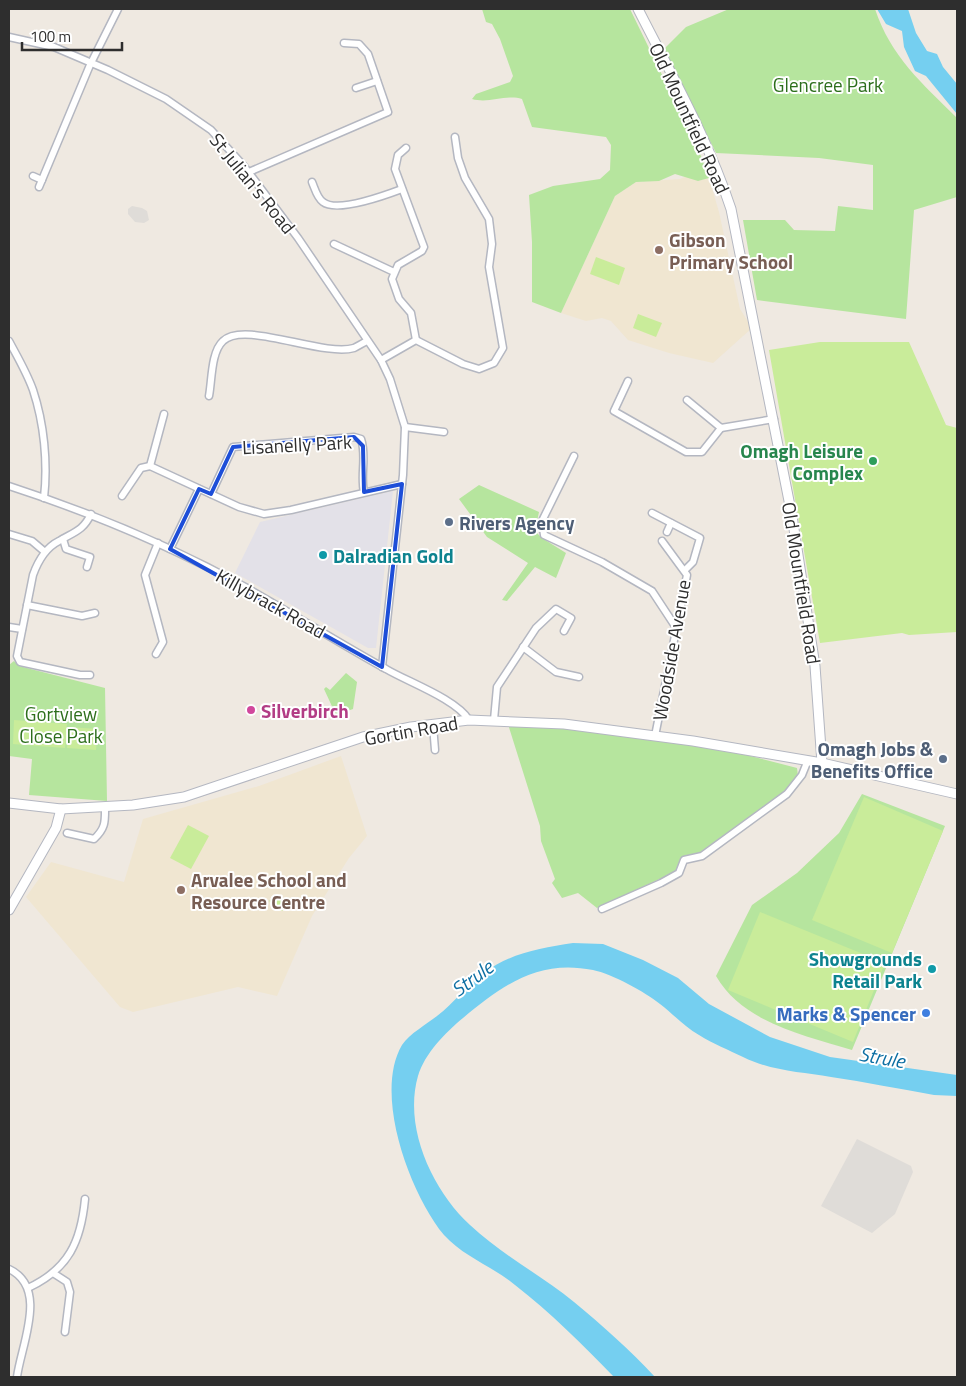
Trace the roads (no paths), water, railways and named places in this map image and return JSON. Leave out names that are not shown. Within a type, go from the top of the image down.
[{"type":"main road","name":"Old Mountfield Road","points":[[638,9],[720,176],[732,214],[792,516],[815,666],[822,763]]},
{"type":"main road","name":"Gortin Road","points":[[9,802],[61,809],[133,805],[184,798],[340,744],[433,725],[469,720],[564,724],[655,736],[808,760],[957,794]]},
{"type":"main road","points":[[9,910],[49,842],[60,818],[61,809]]},
{"type":"street","points":[[39,187],[91,62],[118,9]]},
{"type":"street","name":"St Julian's Road","points":[[9,37],[54,48],[91,62],[166,99],[211,130],[249,172],[356,321],[390,379],[405,427]]},
{"type":"street","points":[[249,172],[388,112],[368,54],[359,44],[344,43]]},
{"type":"street","points":[[356,88],[377,81]]},
{"type":"street","points":[[416,340],[463,364],[479,369],[494,363],[503,348],[489,267],[492,244],[489,219],[465,178],[458,158],[455,136]]},
{"type":"street","points":[[406,148],[398,155],[395,162],[402,189],[424,247],[422,251],[398,265],[394,272],[394,288],[411,313],[416,340]]},
{"type":"street","points":[[33,176],[42,180]]},
{"type":"street","points":[[312,182],[321,201],[329,206],[369,200],[402,189]]},
{"type":"street","points":[[334,244],[394,272]]},
{"type":"street","points":[[209,396],[216,352],[223,341],[234,334],[252,334],[332,349],[353,348],[367,341]]},
{"type":"street","points":[[9,340],[32,389],[42,428],[45,465],[44,498]]},
{"type":"street","points":[[380,360],[416,340]]},
{"type":"street","points":[[628,381],[614,411],[686,452],[702,452],[721,428],[774,419]]},
{"type":"street","points":[[687,400],[721,428]]},
{"type":"street","points":[[150,466],[164,414]]},
{"type":"street","points":[[382,667],[402,484],[405,427],[444,432]]},
{"type":"street","name":"Lisanelly Park","points":[[211,494],[233,447],[354,437],[360,439],[363,446],[361,481],[364,492]]},
{"type":"street","points":[[574,456],[542,521],[544,535],[602,562],[652,591],[677,629]]},
{"type":"street","points":[[122,496],[141,468],[150,466],[239,507],[264,514],[292,510],[402,484]]},
{"type":"street","name":"Killybrack Road","points":[[9,486],[91,514],[170,549],[244,587],[382,667],[451,704],[465,714],[469,720]]},
{"type":"street","points":[[170,549],[199,489]]},
{"type":"street","points":[[652,513],[700,538],[693,562],[685,570]]},
{"type":"street","points":[[90,675],[80,675],[20,662],[17,656],[33,575],[45,552],[63,539],[77,534],[86,525],[91,514]]},
{"type":"street","points":[[667,532],[671,523]]},
{"type":"street","points":[[9,534],[32,541],[45,552]]},
{"type":"street","points":[[63,539],[66,549],[90,557],[87,567]]},
{"type":"street","name":"Woodside Avenue","points":[[655,736],[686,575],[685,570],[662,541]]},
{"type":"street","points":[[156,654],[163,642],[145,575],[158,543]]},
{"type":"street","points":[[27,605],[82,616],[95,613]]},
{"type":"street","points":[[494,720],[497,688],[536,628],[556,609],[572,618],[564,631]]},
{"type":"street","points":[[9,626],[22,629]]},
{"type":"street","points":[[523,647],[556,672],[579,677]]},
{"type":"street","points":[[433,725],[435,750]]},
{"type":"street","points":[[602,910],[667,880],[679,872],[684,860],[702,856],[787,794],[802,775],[808,760]]},
{"type":"street","points":[[67,833],[94,838],[103,831],[105,825],[105,806]]},
{"type":"street","points":[[28,1288],[54,1273],[76,1244],[82,1226],[85,1199]]},
{"type":"street","points":[[9,1269],[19,1276],[28,1288],[29,1322],[17,1377]]},
{"type":"street","points":[[54,1273],[67,1282],[70,1292],[66,1332]]},
{"type":"water","points":[[877,9],[908,9],[916,33],[927,51],[937,54],[943,67],[957,84],[957,114],[926,76],[915,71],[904,47],[902,31],[886,24]]},
{"type":"water","points":[[573,943],[603,944],[643,960],[678,978],[709,1004],[770,1037],[830,1057],[957,1075],[957,1096],[934,1095],[764,1065],[704,1038],[654,999],[628,984],[601,972],[573,968],[555,968],[538,972],[507,985],[449,1030],[425,1059],[418,1076],[414,1096],[418,1137],[433,1177],[457,1211],[482,1236],[574,1302],[616,1338],[655,1377],[614,1377],[566,1329],[528,1295],[506,1278],[452,1243],[431,1217],[419,1195],[399,1143],[392,1090],[394,1066],[402,1045],[409,1037],[443,1011],[472,983],[494,966],[526,952]]},
{"type":"place","name":"Gibson Primary School","points":[[659,250]]},
{"type":"place","name":"Omagh Leisure Complex","points":[[873,461]]},
{"type":"place","name":"Rivers Agency","points":[[449,522]]},
{"type":"place","name":"Dalradian Gold","points":[[323,555]]},
{"type":"place","name":"Silverbirch","points":[[251,710]]},
{"type":"place","name":"Omagh Jobs & Benefits Office","points":[[943,759]]},
{"type":"place","name":"Arvalee School and Resource Centre","points":[[181,890]]},
{"type":"place","name":"Showgrounds Retail Park","points":[[932,969]]},
{"type":"place","name":"Marks & Spencer","points":[[926,1013]]},
{"type":"park label","name":"Glencree Park","points":[[828,84]]},
{"type":"park label","name":"Gortview Close Park","points":[[61,724]]},
{"type":"water label","name":"Strule","points":[[472,978]]},
{"type":"water label","name":"Strule","points":[[882,1057]]}]
